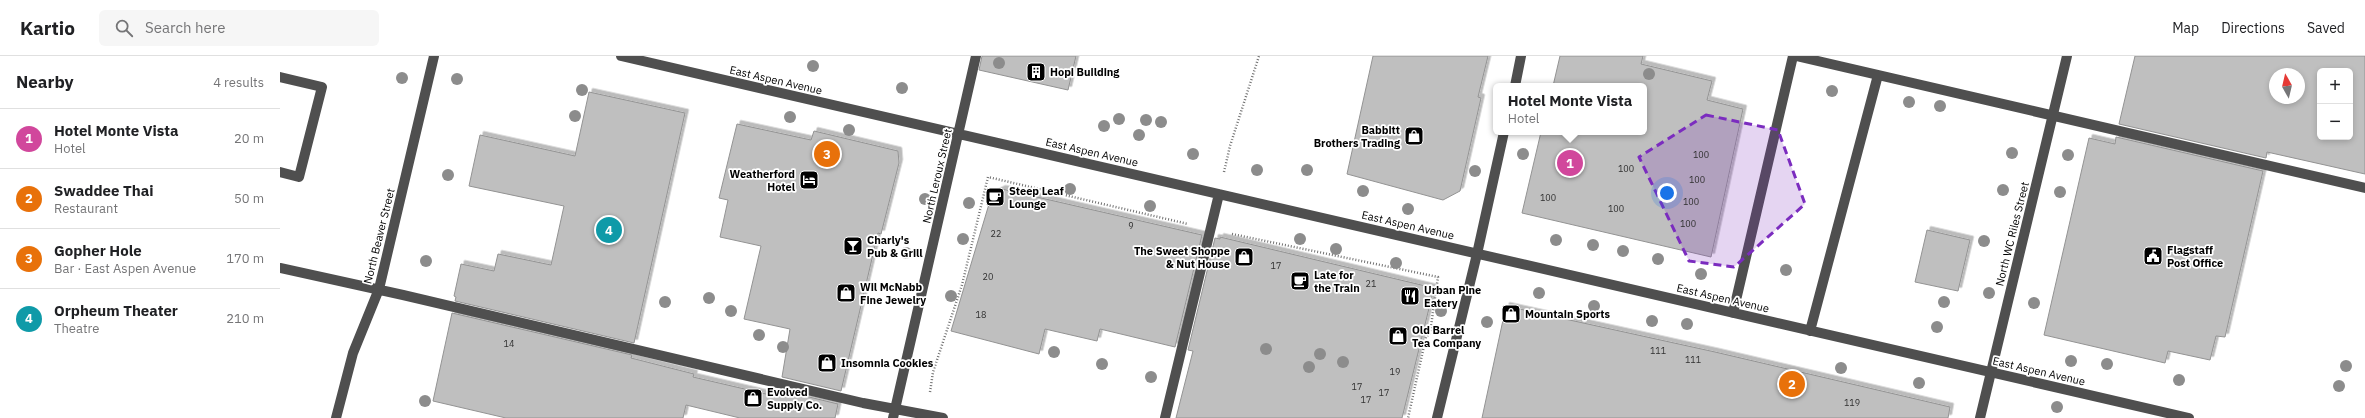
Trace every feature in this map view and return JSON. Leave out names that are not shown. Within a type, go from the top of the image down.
[{"type":"street","name":"North Beaver Street","points":[[336,418],[353,353],[379,289],[434,56]]},
{"type":"street","name":"East Aspen Avenue","points":[[621,56],[2175,416],[2189,418]]},
{"type":"street","name":"North Leroux Street","points":[[893,418],[976,56]]},
{"type":"street","points":[[1516,83],[1521,56]]},
{"type":"street","points":[[1734,313],[1795,56],[2365,188]]},
{"type":"street","name":"North WC Riles Street","points":[[1980,418],[2067,56]]},
{"type":"street","points":[[1810,331],[1878,75]]},
{"type":"street","points":[[280,77],[322,87],[299,177],[280,172]]},
{"type":"street","points":[[1437,418],[1478,254],[1503,135]]},
{"type":"street","points":[[1165,418],[1219,194]]},
{"type":"street","points":[[280,268],[379,289],[863,403],[943,418]]},
{"type":"path","points":[[1219,194],[1230,146],[1259,56]]},
{"type":"path","points":[[927,414],[933,372],[962,285],[988,177],[1211,229],[1438,277],[1430,333],[1426,337],[1408,418]]},
{"type":"highlighted area","points":[[1706,115],[1778,130],[1805,204],[1734,267],[1689,261],[1639,157]]},
{"type":"building","name":"Hopi Building","points":[[982,56],[1076,56],[1068,90],[979,70]]},
{"type":"building","name":"Babbitt Brothers Trading","points":[[1373,56],[1488,56],[1478,97],[1481,98],[1460,191],[1443,200],[1347,174]]},
{"type":"building","points":[[1560,56],[1643,56],[1641,64],[1712,81],[1707,100],[1743,109],[1711,257],[1522,213],[1540,135],[1647,135],[1647,83],[1554,83]]},
{"type":"building","points":[[2135,56],[2365,56],[2365,174],[2267,152],[2266,158],[2119,124]]},
{"type":"building","points":[[589,92],[685,113],[634,343],[455,301],[456,297],[454,296],[461,264],[494,271],[498,254],[551,265],[564,206],[469,186],[480,135],[575,156]]},
{"type":"building","points":[[737,124],[811,140],[814,131],[898,151],[899,163],[881,234],[878,233],[841,391],[782,377],[790,329],[744,319],[761,246],[720,237],[728,200],[719,198]]},
{"type":"building","name":"Flagstaff Post Office","points":[[2116,137],[2263,171],[2225,337],[2216,336],[2210,360],[2168,351],[2165,363],[2044,335],[2089,138],[2115,144]]},
{"type":"building","points":[[1002,189],[1202,235],[1175,347],[1100,329],[1097,341],[1045,329],[1039,354],[951,331],[992,194]]},
{"type":"building","points":[[1927,230],[1970,240],[1958,291],[1915,282]]},
{"type":"building","points":[[1220,237],[1434,288],[1402,418],[1176,418],[1193,351],[1188,350],[1215,238],[1220,239]]},
{"type":"building","points":[[1506,306],[1715,352],[1950,407],[1948,418],[1482,418]]},
{"type":"building","points":[[452,313],[632,355],[631,358],[694,374],[693,377],[779,397],[780,390],[838,404],[835,418],[740,418],[686,405],[683,418],[506,418],[433,401]]},
{"type":"place","name":"Hopi Building","points":[[1036,72]]},
{"type":"place","name":"Babbitt Brothers Trading","points":[[1414,136]]},
{"type":"place","name":"Gopher Hole","points":[[827,154]]},
{"type":"place","name":"Hotel Monte Vista","points":[[1570,163]]},
{"type":"place","name":"Weatherford Hotel","points":[[809,180]]},
{"type":"place","name":"Steep Leaf Lounge","points":[[995,197]]},
{"type":"place","name":"Orpheum Theater","points":[[609,230]]},
{"type":"place","name":"Charly's Pub & Grill","points":[[853,246]]},
{"type":"place","name":"Flagstaff Post Office","points":[[2153,256]]},
{"type":"place","name":"The Sweet Shoppe & Nut House","points":[[1244,257]]},
{"type":"place","name":"Late for the Train","points":[[1300,281]]},
{"type":"place","name":"Wil McNabb Fine Jewelry","points":[[846,293]]},
{"type":"place","name":"Urban Pine Eatery","points":[[1410,296]]},
{"type":"place","name":"Mountain Sports","points":[[1511,314]]},
{"type":"place","name":"Old Barrel Tea Company","points":[[1398,336]]},
{"type":"place","name":"Insomnia Cookies","points":[[827,363]]},
{"type":"place","name":"Swaddee Thai","points":[[1792,384]]},
{"type":"place","name":"Evolved Supply Co.","points":[[753,398]]}]
